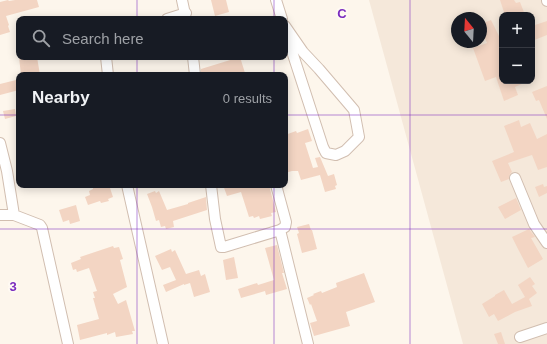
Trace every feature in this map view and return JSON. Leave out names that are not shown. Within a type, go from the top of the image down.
[{"type":"street","points":[[182,0],[186,16]]},
{"type":"street","points":[[276,0],[281,16]]},
{"type":"street","points":[[288,30],[303,52],[319,68],[354,110],[359,137],[345,151],[336,155],[326,154],[288,39]]},
{"type":"street","points":[[106,60],[108,72]]},
{"type":"street","points":[[192,60],[194,72]]},
{"type":"street","points":[[0,143],[7,171],[14,215]]},
{"type":"street","points":[[515,178],[534,224],[546,241]]},
{"type":"street","points":[[128,188],[163,344]]},
{"type":"street","points":[[211,188],[219,242],[221,246],[224,247],[280,230],[285,227],[286,222],[277,188]]},
{"type":"street","points":[[0,215],[14,215],[40,225],[42,228],[68,344]]},
{"type":"street","points":[[280,230],[308,344]]},
{"type":"street","points":[[520,337],[547,328]]},
{"type":"shaded area","points":[[369,0],[547,0],[547,344],[463,344]]},
{"type":"building","points":[[8,0],[37,0],[39,7],[6,16],[10,32],[0,35],[0,2]]},
{"type":"building","points":[[211,0],[226,0],[229,12],[215,16]]},
{"type":"building","points":[[500,0],[514,0],[516,3],[520,2],[524,12],[504,12]]},
{"type":"building","points":[[491,20],[499,36],[499,84],[522,84],[515,87],[518,95],[504,101],[496,77],[485,81],[473,48],[487,48],[487,22]]},
{"type":"building","points":[[547,21],[547,35],[535,40],[535,25]]},
{"type":"building","points":[[19,60],[38,60],[40,72],[21,72]]},
{"type":"building","points":[[230,60],[241,60],[245,72],[201,72],[201,69]]},
{"type":"building","points":[[16,80],[16,91],[0,95],[0,84]]},
{"type":"building","points":[[547,86],[547,119],[539,100],[536,101],[532,92]]},
{"type":"building","points":[[15,109],[16,116],[5,119],[3,111]]},
{"type":"building","points":[[519,120],[521,127],[530,123],[537,139],[547,134],[547,167],[538,170],[532,155],[508,163],[512,172],[509,179],[501,182],[492,161],[514,152],[504,126]]},
{"type":"building","points":[[308,129],[312,141],[305,143],[313,168],[318,167],[315,158],[320,157],[328,176],[334,174],[337,185],[335,186],[336,189],[325,192],[320,175],[301,180],[298,171],[288,172],[288,134],[296,131],[297,133]]},
{"type":"building","points":[[543,184],[544,187],[547,186],[547,193],[539,197],[535,187]]},
{"type":"building","points":[[110,188],[113,197],[108,199],[109,201],[101,203],[100,201],[88,205],[85,197],[90,195],[89,191],[93,189]]},
{"type":"building","points":[[224,188],[270,188],[276,212],[271,213],[272,216],[260,219],[259,216],[254,218],[253,216],[249,217],[241,192],[227,196]]},
{"type":"building","points":[[155,191],[156,193],[159,191],[167,210],[206,197],[207,210],[173,221],[174,227],[166,229],[165,226],[161,227],[159,220],[156,221],[147,194]]},
{"type":"building","points":[[516,198],[521,210],[505,219],[498,207]]},
{"type":"building","points":[[76,205],[80,221],[70,224],[69,220],[63,222],[59,210]]},
{"type":"building","points":[[309,224],[317,249],[302,253],[297,234],[299,233],[297,227]]},
{"type":"building","points":[[529,229],[535,237],[531,238],[543,259],[528,268],[512,237]]},
{"type":"building","points":[[277,245],[284,273],[282,273],[287,289],[266,295],[265,291],[241,298],[238,289],[257,283],[258,285],[274,280],[265,248]]},
{"type":"building","points":[[113,246],[114,248],[119,247],[123,259],[120,260],[127,287],[113,294],[118,304],[126,300],[135,331],[132,331],[133,334],[116,337],[115,332],[80,340],[77,325],[99,319],[93,298],[95,298],[93,292],[97,291],[89,268],[77,272],[76,269],[73,270],[71,263],[81,259],[80,257]]},
{"type":"building","points":[[171,249],[172,252],[175,250],[186,274],[199,270],[201,276],[205,274],[210,292],[194,297],[190,283],[166,292],[163,285],[176,280],[170,267],[162,270],[155,256]]},
{"type":"building","points":[[234,257],[238,278],[226,280],[223,260]]},
{"type":"building","points":[[364,273],[375,302],[346,312],[350,326],[314,336],[310,323],[317,321],[311,304],[310,305],[307,298],[321,291],[322,293],[337,287],[336,283]]},
{"type":"building","points":[[530,277],[535,284],[532,286],[537,293],[529,299],[532,306],[515,312],[498,321],[494,314],[489,317],[482,304],[504,290],[512,304],[525,297],[518,285]]},
{"type":"building","points":[[501,332],[505,344],[498,344],[494,334]]}]
